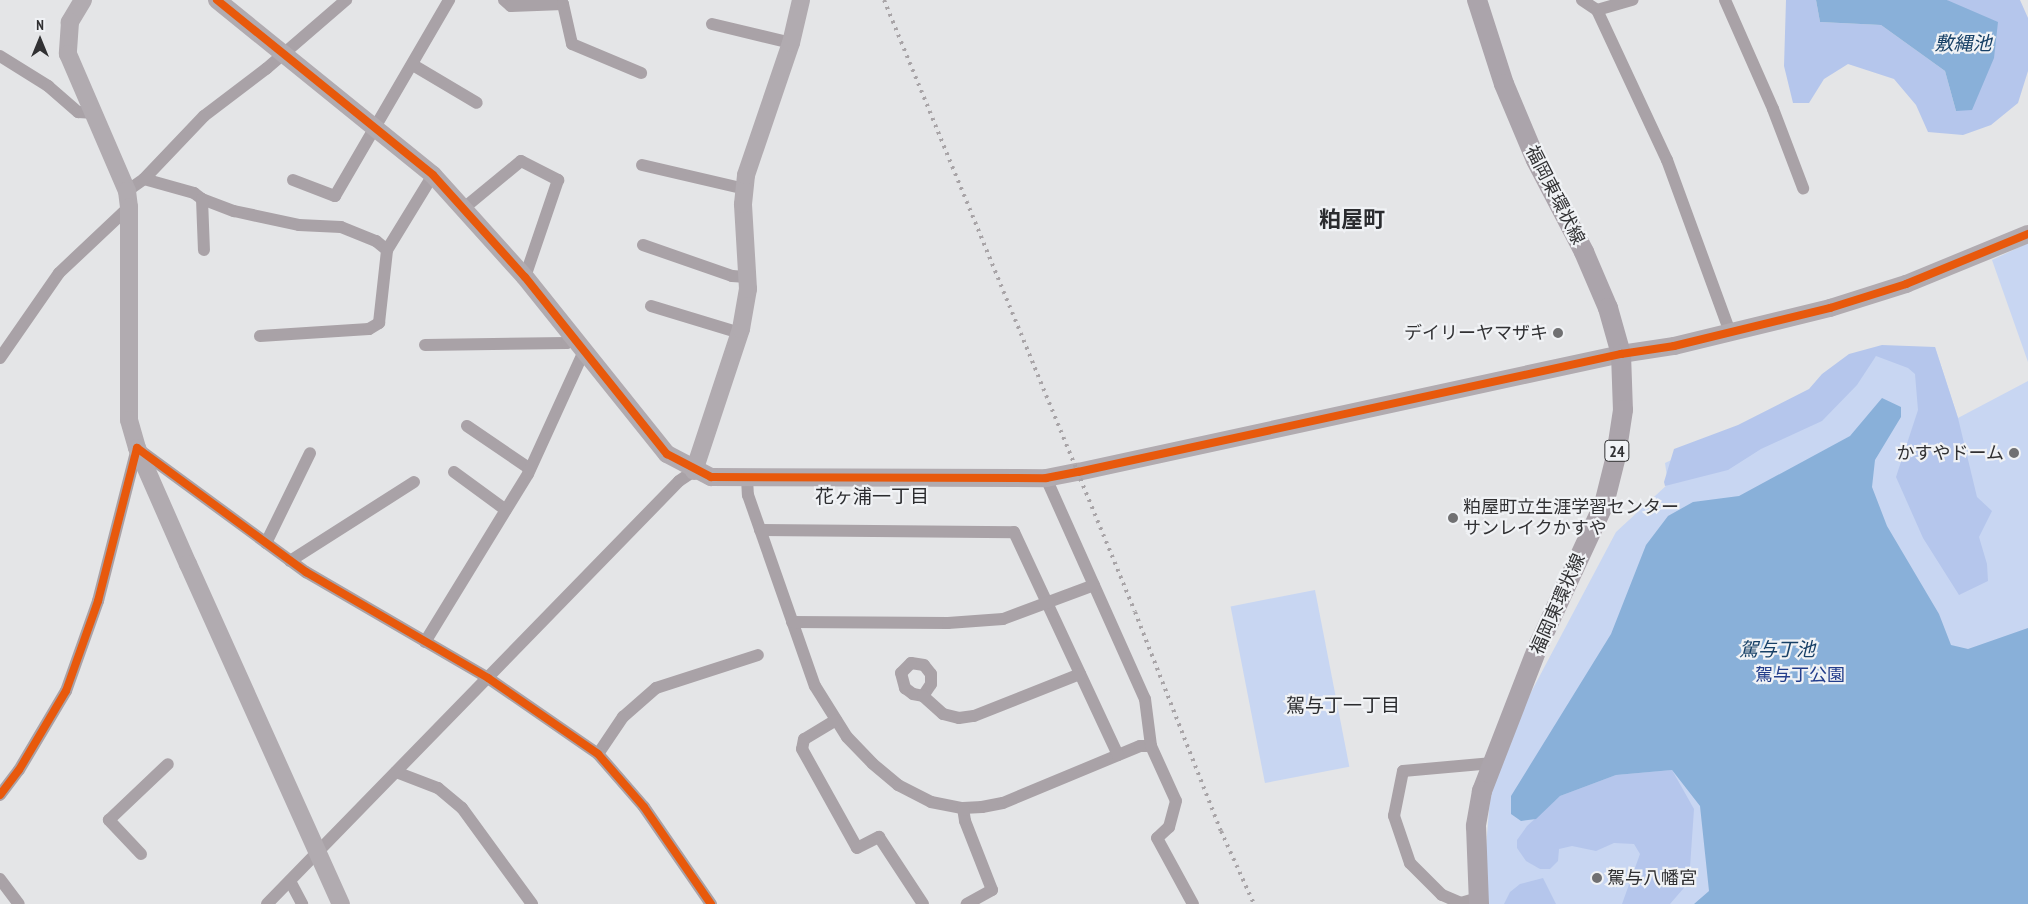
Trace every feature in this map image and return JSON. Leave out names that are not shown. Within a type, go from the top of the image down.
[{"type":"main road","name":"福岡東環状線","points":[[1470,902],[1476,826],[1482,791],[1539,644],[1604,504],[1616,456],[1623,410],[1621,354],[1608,308],[1584,252],[1536,160],[1504,84],[1477,0]]},
{"type":"street","points":[[83,0],[70,22],[68,54],[128,199],[129,420],[138,448],[341,904]]},
{"type":"street","points":[[217,0],[377,127],[433,175],[525,277],[667,454],[694,471],[711,477],[1046,478],[1730,332],[1887,292],[2028,234]]},
{"type":"street","points":[[0,358],[59,273],[204,116],[284,54],[346,0]]},
{"type":"street","points":[[294,180],[335,196],[377,127],[449,0]]},
{"type":"street","points":[[504,0],[511,6],[563,4],[572,44],[641,73]]},
{"type":"street","points":[[267,904],[678,482],[694,471],[740,332],[747,277],[744,189],[753,149],[791,43],[801,0]]},
{"type":"street","points":[[1582,0],[1597,10],[1667,160],[1730,332]]},
{"type":"street","points":[[1597,10],[1633,0]]},
{"type":"street","points":[[1725,0],[1773,109],[1803,188]]},
{"type":"street","points":[[712,24],[791,43]]},
{"type":"street","points":[[0,56],[48,86],[78,112],[94,114]]},
{"type":"street","points":[[412,65],[477,104]]},
{"type":"street","points":[[464,208],[522,161],[558,180],[525,277]]},
{"type":"street","points":[[642,165],[744,189]]},
{"type":"street","points":[[260,336],[369,329],[379,323],[387,250],[433,175]]},
{"type":"street","points":[[144,179],[194,193],[202,200],[234,211],[299,225],[341,227],[376,241],[387,250]]},
{"type":"street","points":[[202,200],[204,250]]},
{"type":"street","points":[[643,245],[732,276],[747,277]]},
{"type":"street","points":[[651,306],[740,332]]},
{"type":"street","points":[[424,345],[579,344]]},
{"type":"street","points":[[425,642],[530,469],[579,344]]},
{"type":"street","points":[[467,426],[530,469]]},
{"type":"street","points":[[138,448],[290,561],[488,678],[598,754],[644,807],[711,904]]},
{"type":"street","points":[[0,794],[19,770],[66,690],[98,601],[138,448]]},
{"type":"street","points":[[266,543],[310,453]]},
{"type":"street","points":[[454,472],[506,510]]},
{"type":"street","points":[[747,478],[748,495],[815,686],[836,720],[873,764],[898,785],[931,802],[963,808],[1003,803],[1140,746],[1151,746]]},
{"type":"street","points":[[1046,478],[1146,699],[1151,746],[1176,801],[1169,827],[1158,838],[1193,904]]},
{"type":"street","points":[[290,561],[414,482]]},
{"type":"street","points":[[760,530],[1014,532],[1118,755]]},
{"type":"street","points":[[792,622],[975,622],[1003,619],[1048,604],[1094,585]]},
{"type":"street","points":[[598,754],[623,718],[656,688],[758,655]]},
{"type":"street","points":[[923,696],[943,714],[966,718],[1080,674]]},
{"type":"street","points":[[836,720],[804,739],[802,749],[857,848],[880,837],[923,904]]},
{"type":"street","points":[[1470,902],[1442,895],[1410,862],[1394,816],[1403,771],[1493,763]]},
{"type":"street","points":[[141,854],[109,820],[168,764]]},
{"type":"street","points":[[396,772],[438,788],[462,808],[532,904]]},
{"type":"street","points":[[963,808],[964,822],[992,890],[967,904]]},
{"type":"street","points":[[0,879],[19,904]]},
{"type":"street","points":[[290,881],[302,904]]},
{"type":"green space","points":[[2028,243],[2028,362],[1992,260]]},
{"type":"green space","name":"駕与丁池","points":[[1935,347],[1958,418],[2028,381],[2028,904],[1485,904],[1483,885],[1490,798],[1510,732],[1616,532],[1668,484],[1665,463],[1758,420],[1876,356]]},
{"type":"green space","points":[[1315,590],[1349,767],[1265,783],[1231,606]]},
{"type":"shaded area","points":[[1786,0],[1816,0],[1820,22],[1881,25],[1945,71],[1956,111],[1951,4],[1947,0],[2020,0],[2028,18],[2028,71],[2018,103],[1991,125],[1963,135],[1928,132],[1916,105],[1894,79],[1848,64],[1824,79],[1809,103],[1793,103],[1784,66]]},
{"type":"shaded area","points":[[1882,345],[1935,347],[1958,418],[1977,497],[1992,511],[1979,537],[1987,564],[1988,581],[1959,595],[1923,538],[1896,477],[1918,410],[1915,374],[1908,368],[1876,356],[1857,385],[1822,421],[1761,449],[1728,470],[1665,486],[1664,482],[1674,449],[1738,425],[1809,389],[1822,374],[1849,354]]},
{"type":"shaded area","points":[[1672,770],[1694,809],[1689,882],[1670,904],[1622,904],[1640,854],[1634,844],[1614,843],[1596,851],[1572,846],[1559,849],[1558,861],[1550,869],[1540,869],[1526,861],[1517,848],[1517,840],[1527,826],[1560,796],[1616,775]]},
{"type":"shaded area","points":[[1543,878],[1556,904],[1504,904],[1510,892],[1520,884]]},
{"type":"water","name":"敷縄池","points":[[1816,0],[1947,0],[1998,22],[1994,58],[1972,110],[1956,111],[1945,71],[1881,25],[1820,22]]},
{"type":"water","name":"駕与丁池","points":[[1882,398],[1901,407],[1901,417],[1875,460],[1872,487],[1887,526],[1939,614],[1951,645],[1968,649],[2028,628],[2028,904],[1694,904],[1709,891],[1700,806],[1672,770],[1616,775],[1560,796],[1536,819],[1521,821],[1511,814],[1511,796],[1611,634],[1646,545],[1668,516],[1693,502],[1739,496],[1850,436]]},
{"type":"railway","points":[[884,0],[1135,612],[1221,831],[1254,904]]},
{"type":"cycle path","points":[[217,0],[433,175],[525,277],[667,454],[711,477],[1046,478],[1621,354],[1674,346],[1830,308],[1906,284],[2028,234]]},
{"type":"cycle path","points":[[0,795],[19,770],[66,691],[98,601],[137,448],[306,572],[488,678],[598,754],[644,807],[711,904]]},
{"type":"place","name":"デイリーヤマザキ","points":[[1558,333]]},
{"type":"place","name":"かすやドーム","points":[[2014,453]]},
{"type":"place","name":"粕屋町立生涯学習センター サンレイクかすや","points":[[1453,518]]},
{"type":"place","name":"駕与八幡宮","points":[[1597,878]]},
{"type":"district","name":"粕屋町","points":[[1352,220]]},
{"type":"district","name":"花ヶ浦一丁目","points":[[872,497]]},
{"type":"district","name":"駕与丁一丁目","points":[[1343,706]]},
{"type":"park label","name":"駕与丁公園","points":[[1800,675]]}]
